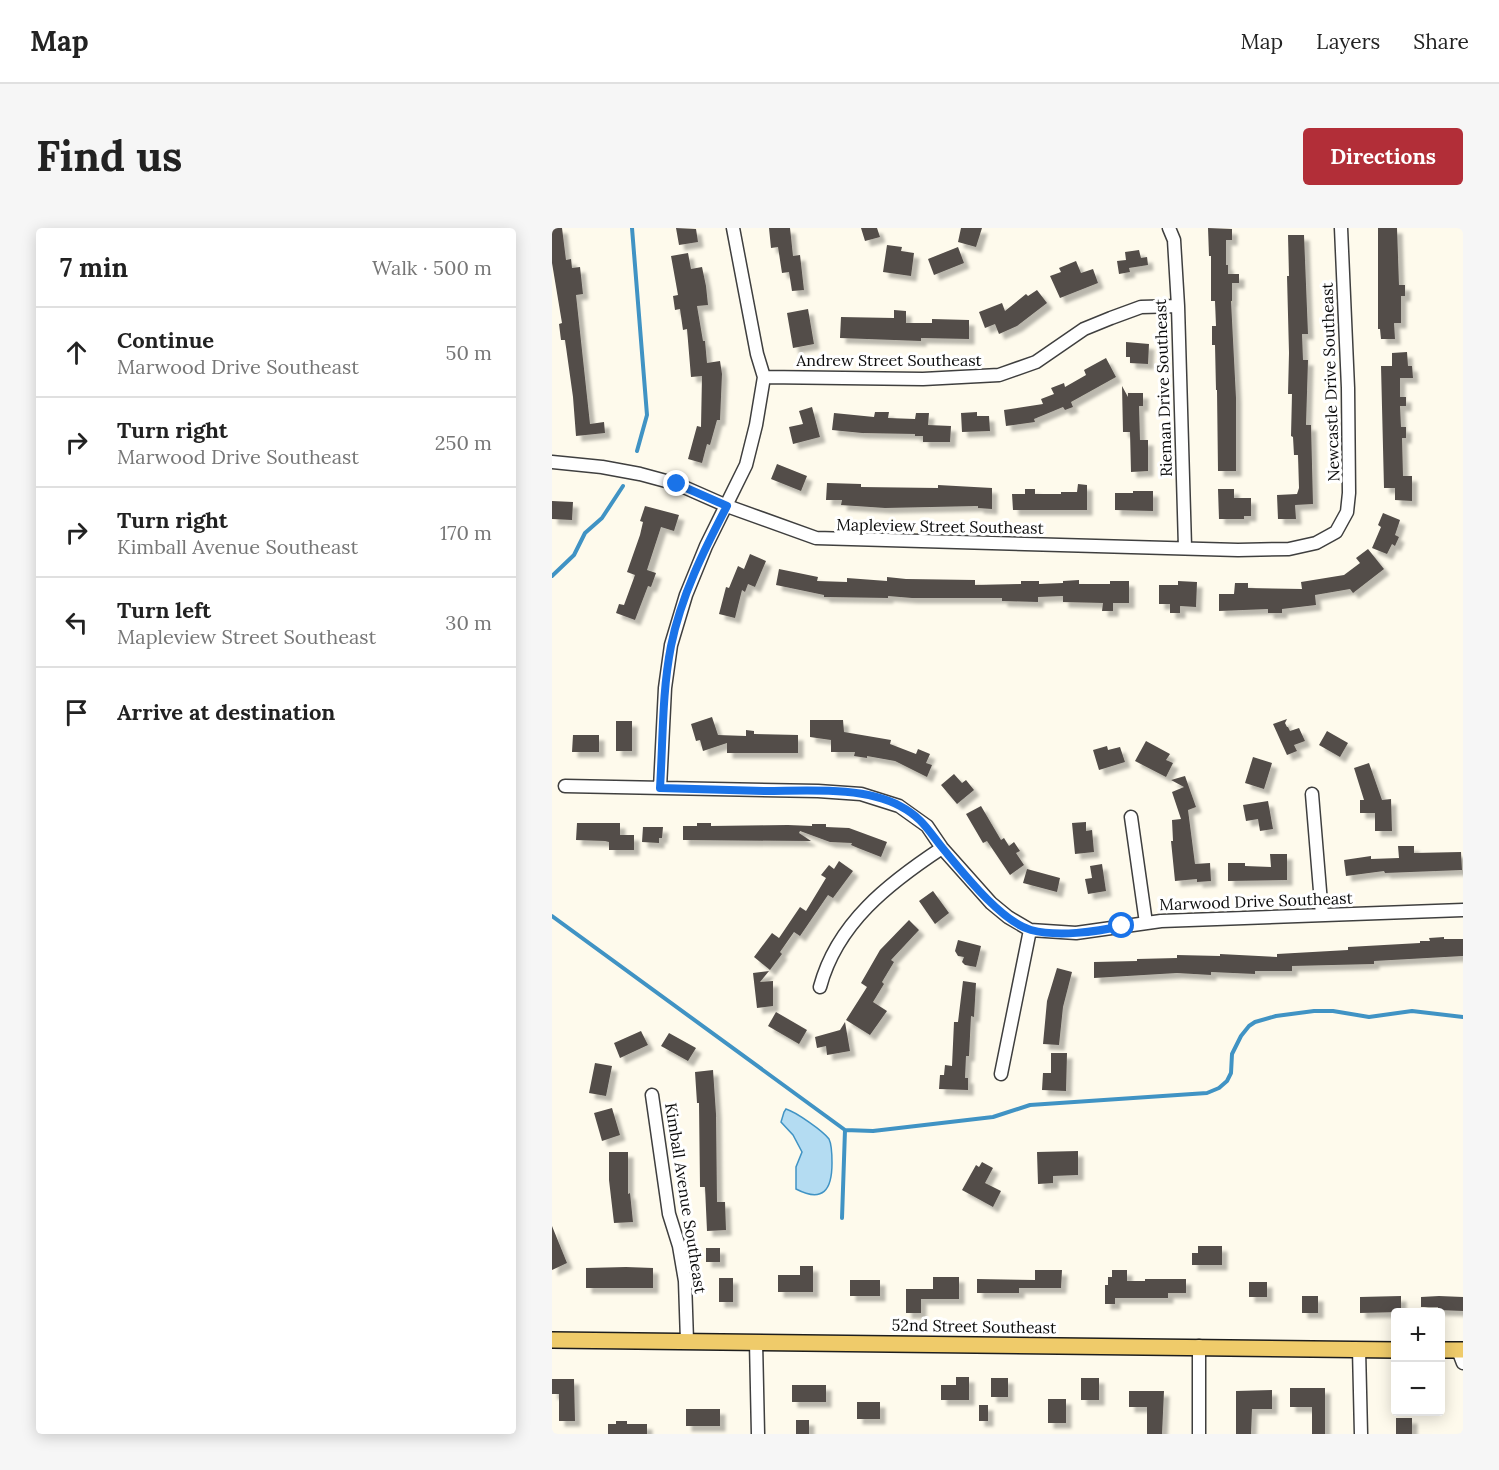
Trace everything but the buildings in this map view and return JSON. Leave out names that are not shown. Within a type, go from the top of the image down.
[{"type":"main road","name":"52nd Street Southeast","points":[[552,1340],[1391,1350]]},
{"type":"main road","points":[[1445,1351],[1461,1354]]},
{"type":"street","points":[[660,788],[665,688],[671,645],[686,595],[706,546],[746,465],[764,377],[757,354],[733,228]]},
{"type":"street","name":"Rieman Drive Southeast","points":[[1169,228],[1174,240],[1178,306],[1185,547]]},
{"type":"street","name":"Newcastle Drive Southeast","points":[[1335,532],[1347,512],[1349,493],[1348,388],[1341,228]]},
{"type":"street","name":"Andrew Street Southeast","points":[[764,377],[923,379],[999,375],[1036,362],[1084,329],[1111,318],[1141,307],[1178,306]]},
{"type":"street","name":"Mapleview Street Southeast","points":[[552,462],[602,467],[677,484],[727,506],[816,538],[1289,549],[1316,543],[1335,532]]},
{"type":"street","name":"Marwood Drive Southeast","points":[[565,786],[861,794],[899,806],[927,826],[942,848],[991,903],[1008,917],[1030,930],[1076,933],[1146,923],[1463,910]]},
{"type":"street","points":[[1312,794],[1322,915]]},
{"type":"street","points":[[1131,817],[1146,923]]},
{"type":"street","points":[[820,987],[825,968],[847,931],[863,911],[903,873],[942,848]]},
{"type":"street","points":[[1001,1074],[1030,930]]},
{"type":"street","name":"Kimball Avenue Southeast","points":[[652,1095],[669,1214],[679,1246],[685,1281],[687,1341]]},
{"type":"street","points":[[552,1332],[552,1340]]},
{"type":"street","points":[[756,1342],[758,1434]]},
{"type":"street","points":[[1199,1346],[1199,1434]]},
{"type":"street","points":[[1359,1349],[1361,1434]]},
{"type":"water","points":[[786,1109],[815,1127],[830,1141],[832,1172],[828,1187],[819,1194],[813,1195],[796,1189],[796,1167],[802,1152],[793,1135],[781,1122]]},
{"type":"waterway","points":[[632,228],[647,415],[637,451]]},
{"type":"waterway","points":[[552,576],[574,555],[585,533],[602,518],[623,486]]},
{"type":"waterway","points":[[552,916],[845,1130],[873,1131],[993,1117],[1030,1105],[1207,1093],[1219,1088],[1227,1081],[1231,1073],[1232,1054],[1249,1026],[1276,1016],[1333,1011],[1369,1017],[1412,1011],[1463,1017]]},
{"type":"waterway","points":[[842,1218],[845,1130]]},
{"type":"route","points":[[677,484],[727,506],[706,546],[686,595],[671,645],[665,688],[660,788],[861,794],[899,806],[927,826],[942,848],[991,903],[1008,917],[1030,930],[1076,933],[1122,926]]}]
